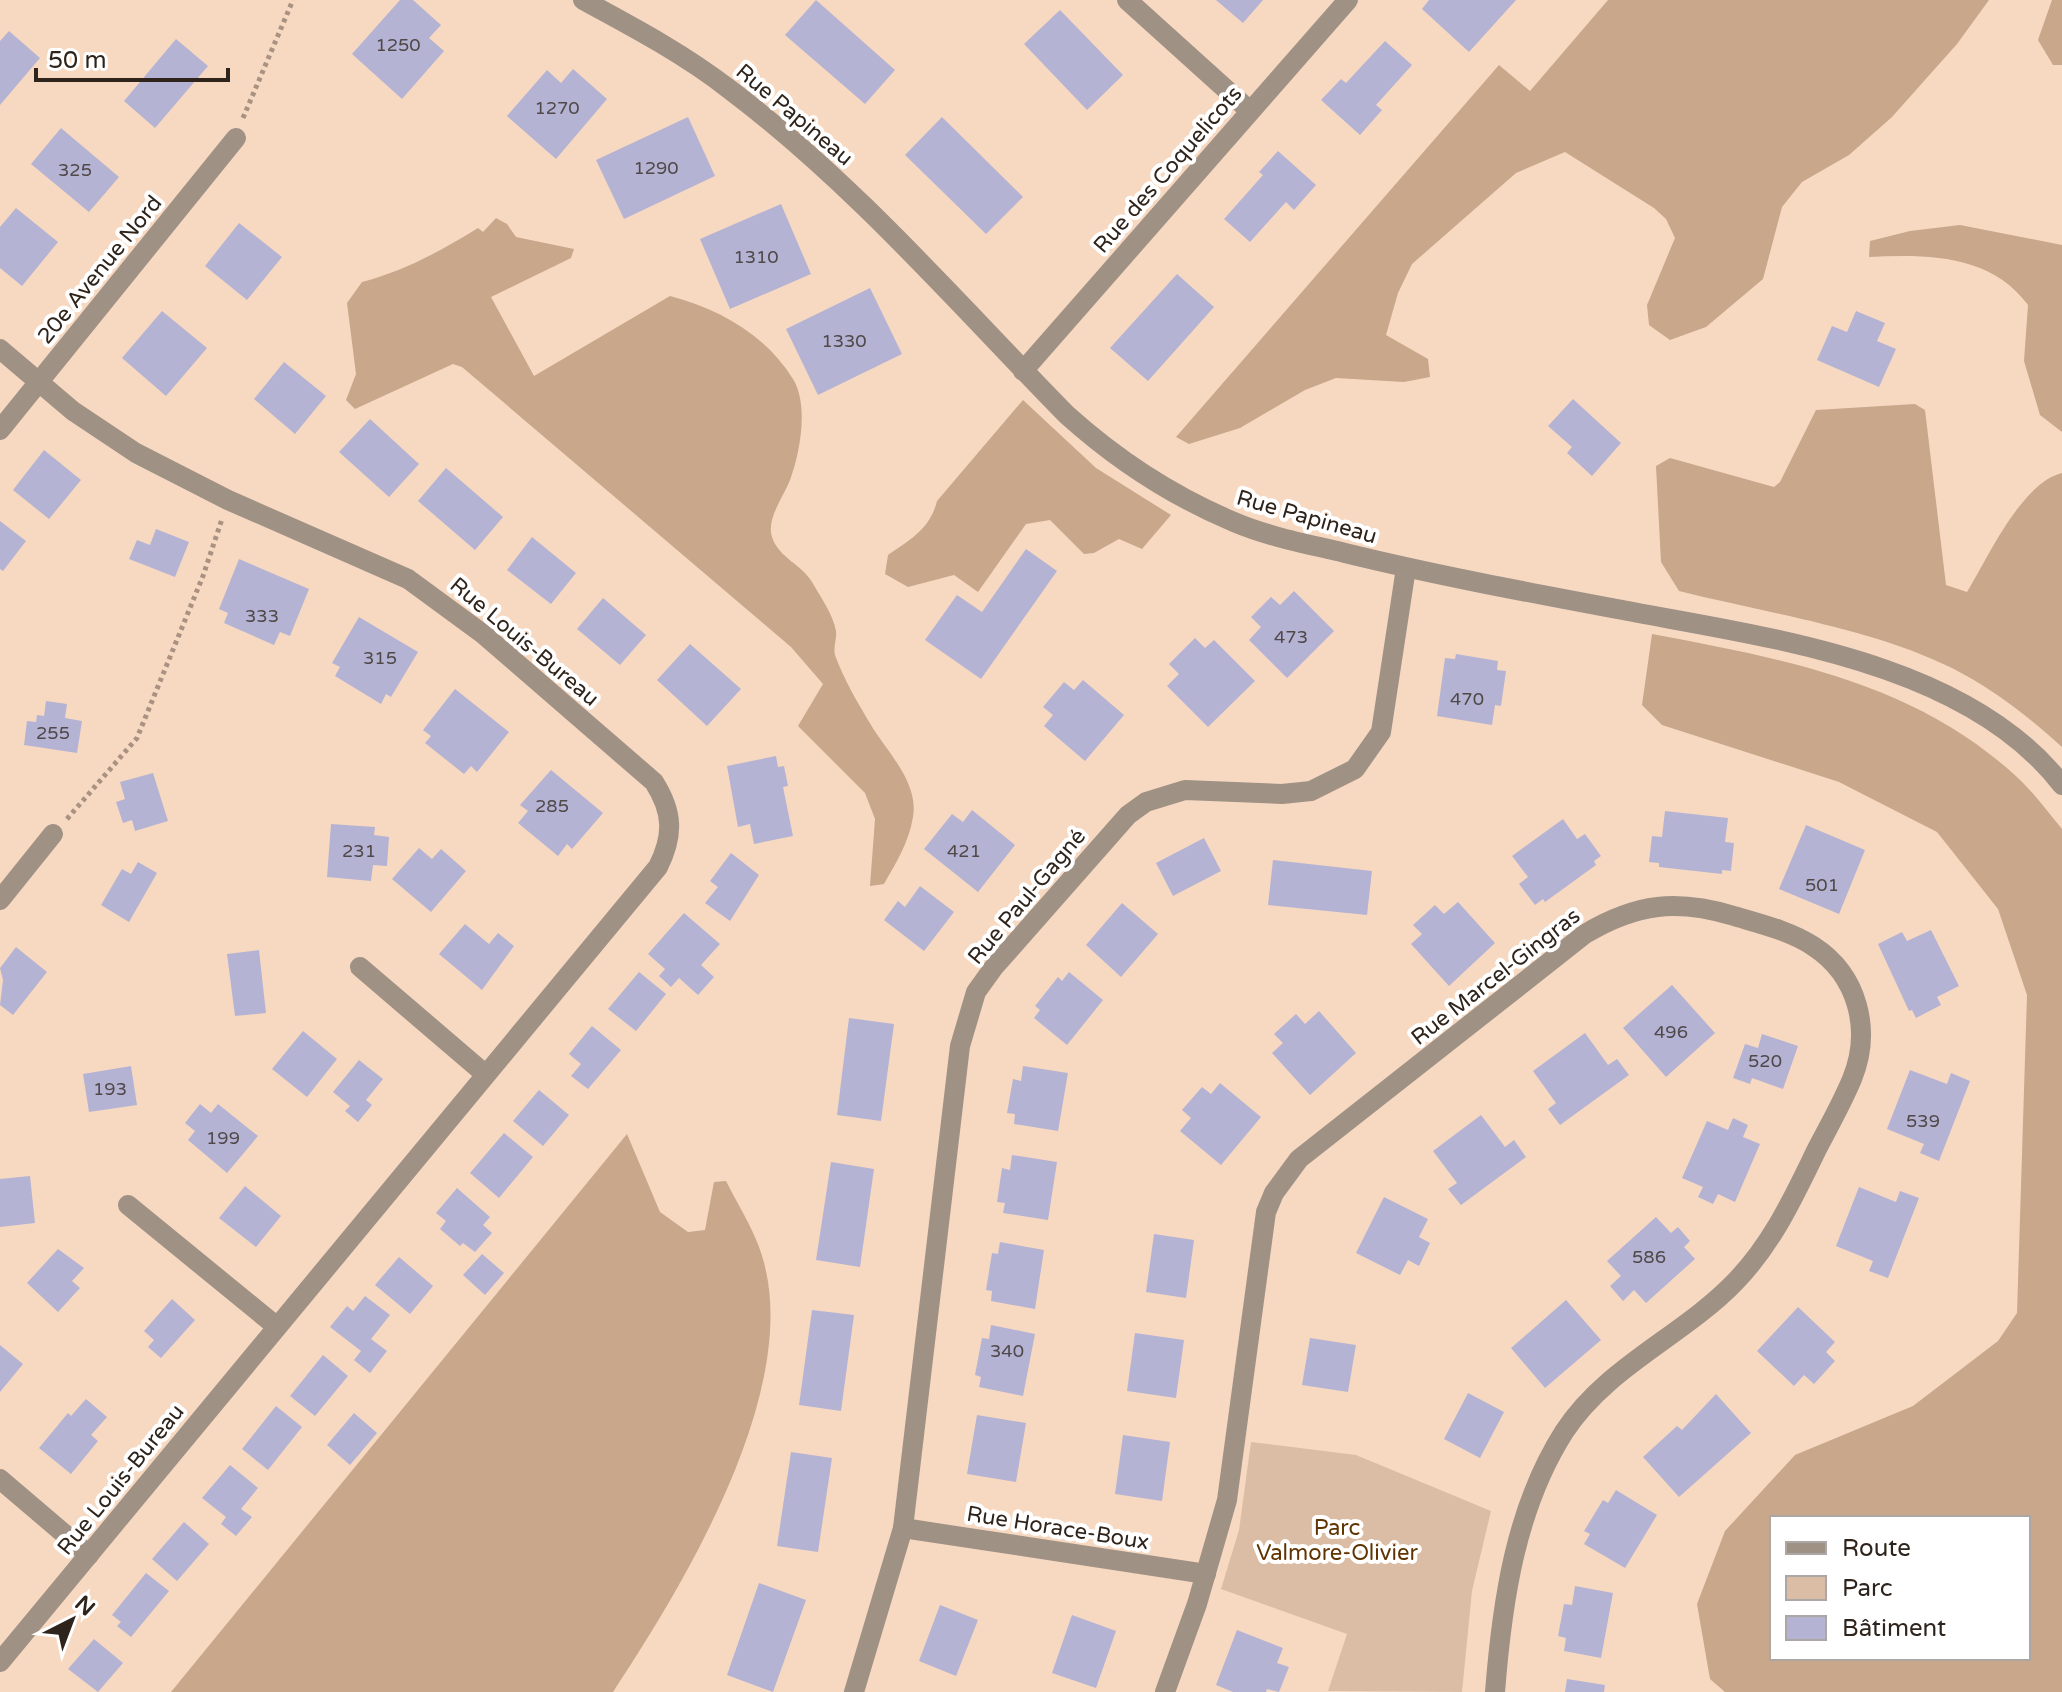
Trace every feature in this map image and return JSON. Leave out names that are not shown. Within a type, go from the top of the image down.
[{"type":"street","name":"Rue Papineau","points":[[583,0],[668,48],[728,88],[781,130],[832,174],[1023,371],[1107,451],[1195,504],[1236,523],[1281,537],[1406,568],[1762,638],[1871,667],[1962,704],[2002,726],[2030,749],[2062,785]]},
{"type":"street","points":[[1127,0],[1250,111]]},
{"type":"street","name":"Rue des Coquelicots","points":[[1023,371],[1348,0]]},
{"type":"street","name":"20e Avenue Nord","points":[[0,430],[236,138]]},
{"type":"street","name":"Rue Louis-Bureau","points":[[0,349],[38,383],[105,434],[228,500],[377,563],[439,600],[483,634],[654,782],[666,802],[671,823],[667,849],[658,867],[0,1662]]},
{"type":"street","name":"Rue Paul-Gagné","points":[[854,1692],[903,1528],[960,1046],[976,992],[1107,837],[1146,802],[1185,790],[1282,794],[1311,791],[1355,769],[1381,732],[1406,568]]},
{"type":"street","points":[[0,900],[53,834]]},
{"type":"street","name":"Rue Marcel-Gingras","points":[[1165,1692],[1206,1574],[1227,1500],[1266,1212],[1274,1193],[1299,1159],[1585,934],[1609,919],[1633,911],[1682,904],[1779,930],[1813,946],[1835,964],[1849,983],[1858,1006],[1862,1034],[1852,1079],[1784,1216],[1754,1260],[1715,1300],[1614,1377],[1565,1431],[1534,1490],[1514,1557],[1499,1637],[1495,1692]]},
{"type":"street","points":[[360,967],[485,1074]]},
{"type":"street","points":[[128,1205],[276,1326]]},
{"type":"street","points":[[0,1479],[89,1555]]},
{"type":"street","name":"Rue Horace-Boux","points":[[903,1528],[1206,1574]]},
{"type":"path","points":[[236,138],[293,0]]},
{"type":"path","points":[[53,834],[94,792],[137,738],[203,576],[228,500]]},
{"type":"green space","name":"Parc Valmore-Olivier","points":[[1251,1442],[1356,1455],[1491,1511],[1472,1591],[1462,1692],[1328,1691],[1347,1634],[1221,1589],[1239,1530]]},
{"type":"shaded area","points":[[1608,0],[1989,0],[1957,44],[1892,117],[1849,155],[1802,182],[1782,207],[1763,279],[1706,327],[1670,340],[1649,325],[1647,305],[1675,238],[1666,219],[1654,208],[1565,152],[1516,173],[1412,264],[1398,293],[1386,335],[1428,359],[1430,377],[1404,382],[1336,378],[1305,390],[1240,428],[1189,444],[1176,437],[1499,65],[1530,91]]},
{"type":"shaded area","points":[[2052,0],[2062,0],[2062,65],[2053,65],[2038,40]]},
{"type":"shaded area","points":[[496,218],[507,224],[516,237],[574,249],[571,258],[491,297],[534,376],[670,296],[723,316],[755,336],[793,379],[801,402],[800,443],[790,480],[773,515],[772,537],[779,550],[808,576],[826,605],[836,631],[835,652],[842,673],[907,780],[911,792],[914,804],[911,826],[902,852],[884,884],[870,886],[875,819],[865,793],[798,726],[823,684],[791,647],[462,367],[453,364],[355,409],[346,400],[356,374],[347,303],[362,282],[422,260],[478,228],[483,232]]},
{"type":"shaded area","points":[[1960,225],[2062,245],[2062,432],[2040,415],[2024,361],[2028,305],[2013,288],[1996,276],[1956,261],[1935,257],[1869,257],[1870,241],[1910,231]]},
{"type":"shaded area","points":[[1023,400],[1096,468],[1171,515],[1142,549],[1119,539],[1094,553],[1084,554],[1050,520],[1026,524],[978,592],[954,575],[908,587],[885,574],[888,555],[924,526],[937,501]]},
{"type":"shaded area","points":[[1915,404],[1925,410],[1946,585],[1967,592],[2019,506],[2047,480],[2062,473],[2062,747],[2010,704],[1952,668],[1888,642],[1853,632],[1679,591],[1661,562],[1656,466],[1670,458],[1774,487],[1780,482],[1816,410]]},
{"type":"shaded area","points":[[1652,634],[1799,665],[1892,697],[1978,745],[2018,778],[2062,829],[2062,1692],[1725,1692],[1710,1679],[1697,1604],[1725,1531],[1795,1455],[1913,1406],[1998,1341],[2017,1313],[2027,995],[1998,909],[1937,832],[1839,782],[1662,725],[1642,705]]},
{"type":"shaded area","points":[[627,1134],[660,1212],[688,1232],[705,1230],[714,1182],[726,1181],[759,1247],[770,1300],[767,1357],[753,1418],[731,1479],[704,1539],[673,1596],[613,1692],[171,1692]]},
{"type":"building","points":[[400,0],[413,0],[441,25],[429,38],[444,51],[402,99],[352,54]]},
{"type":"building","points":[[816,0],[895,70],[865,104],[785,35]]},
{"type":"building","points":[[1216,0],[1263,0],[1243,23]]},
{"type":"building","points":[[1429,0],[1516,0],[1469,52],[1422,9]]},
{"type":"building","points":[[1060,10],[1123,75],[1087,110],[1024,44]]},
{"type":"building","points":[[9,31],[40,58],[0,105],[0,41]]},
{"type":"building","points":[[176,39],[208,66],[155,128],[124,101]]},
{"type":"building","points":[[1385,41],[1412,65],[1376,105],[1382,110],[1360,135],[1321,100],[1341,79],[1346,83]]},
{"type":"building","points":[[573,69],[607,99],[556,159],[507,116],[547,70],[561,83]]},
{"type":"building","points":[[688,117],[715,176],[624,219],[596,160]]},
{"type":"building","points":[[942,117],[1023,197],[986,234],[905,155]]},
{"type":"building","points":[[61,128],[119,177],[89,212],[31,164]]},
{"type":"building","points":[[1278,151],[1316,185],[1294,210],[1286,202],[1250,242],[1224,219],[1263,175],[1259,172]]},
{"type":"building","points":[[781,204],[811,274],[730,309],[700,239]]},
{"type":"building","points":[[16,208],[58,242],[22,286],[0,268],[0,227]]},
{"type":"building","points":[[239,223],[282,257],[247,300],[205,266]]},
{"type":"building","points":[[1177,274],[1214,307],[1148,381],[1110,348]]},
{"type":"building","points":[[870,288],[902,354],[818,395],[786,329]]},
{"type":"building","points":[[162,311],[207,348],[166,396],[122,358]]},
{"type":"building","points":[[1856,311],[1885,323],[1877,341],[1896,349],[1879,387],[1817,360],[1832,326],[1847,332]]},
{"type":"building","points":[[284,362],[326,396],[295,434],[254,399]]},
{"type":"building","points":[[1573,399],[1621,443],[1592,476],[1567,453],[1572,447],[1548,426]]},
{"type":"building","points":[[370,419],[419,464],[389,497],[339,452]]},
{"type":"building","points":[[44,450],[81,480],[49,519],[13,490]]},
{"type":"building","points":[[446,468],[503,517],[475,550],[418,501]]},
{"type":"building","points":[[0,521],[26,541],[3,571],[0,569]]},
{"type":"building","points":[[156,529],[189,542],[175,577],[129,559],[137,540],[150,545]]},
{"type":"building","points":[[532,537],[576,573],[551,604],[507,570]]},
{"type":"building","points":[[1026,549],[1057,571],[981,679],[925,640],[957,595],[982,612]]},
{"type":"building","points":[[239,559],[309,589],[290,636],[280,632],[274,645],[224,623],[228,613],[219,609]]},
{"type":"building","points":[[1294,591],[1334,631],[1287,678],[1249,640],[1261,627],[1251,617],[1271,597],[1280,605]]},
{"type":"building","points":[[603,598],[646,635],[620,665],[577,629]]},
{"type":"building","points":[[359,617],[418,652],[391,697],[386,694],[381,704],[335,676],[340,667],[332,663]]},
{"type":"building","points":[[1195,638],[1205,648],[1214,640],[1255,681],[1208,727],[1167,686],[1179,674],[1169,664]]},
{"type":"building","points":[[690,644],[741,689],[707,726],[657,680]]},
{"type":"building","points":[[1456,654],[1498,661],[1497,670],[1506,671],[1501,706],[1495,705],[1492,725],[1437,716],[1445,658],[1455,659]]},
{"type":"building","points":[[1083,680],[1124,715],[1085,761],[1044,726],[1053,715],[1043,707],[1064,682],[1074,690]]},
{"type":"building","points":[[455,689],[509,732],[477,772],[471,766],[464,774],[425,743],[431,736],[423,730]]},
{"type":"building","points":[[46,701],[67,704],[65,718],[82,721],[77,753],[24,745],[27,721],[36,722],[37,715],[44,716]]},
{"type":"building","points":[[776,756],[778,767],[784,766],[788,786],[783,787],[793,836],[754,844],[750,824],[738,827],[727,766]]},
{"type":"building","points":[[551,770],[603,813],[572,849],[567,844],[558,856],[518,823],[528,811],[520,805]]},
{"type":"building","points":[[153,773],[168,821],[135,831],[132,820],[123,823],[116,802],[125,799],[120,782]]},
{"type":"building","points":[[972,810],[1015,845],[978,892],[924,849],[952,814],[963,822]]},
{"type":"building","points":[[1665,811],[1728,818],[1725,842],[1734,843],[1731,871],[1722,870],[1722,874],[1659,867],[1659,863],[1649,862],[1652,836],[1662,837]]},
{"type":"building","points":[[1563,819],[1577,839],[1585,834],[1601,856],[1594,861],[1596,865],[1545,902],[1543,899],[1535,905],[1519,884],[1528,877],[1512,856]]},
{"type":"building","points":[[331,824],[375,827],[374,835],[389,837],[387,866],[373,865],[371,881],[327,877]]},
{"type":"building","points":[[1806,825],[1865,850],[1839,914],[1779,889]]},
{"type":"building","points":[[1204,838],[1221,871],[1173,896],[1156,863]]},
{"type":"building","points":[[419,848],[432,859],[441,849],[466,871],[431,912],[392,879]]},
{"type":"building","points":[[731,853],[759,875],[730,921],[705,903],[718,887],[710,881]]},
{"type":"building","points":[[1273,860],[1372,871],[1367,915],[1268,905]]},
{"type":"building","points":[[138,862],[157,873],[129,922],[101,905],[122,869],[131,874]]},
{"type":"building","points":[[920,886],[954,912],[924,951],[884,920],[898,901],[905,907]]},
{"type":"building","points":[[1458,902],[1495,943],[1449,986],[1411,944],[1422,934],[1413,925],[1435,905],[1444,914]]},
{"type":"building","points":[[1122,903],[1158,934],[1121,977],[1086,945]]},
{"type":"building","points":[[684,913],[720,944],[701,965],[714,977],[698,995],[679,978],[671,987],[659,976],[665,969],[648,954]]},
{"type":"building","points":[[465,924],[489,944],[498,933],[514,946],[482,990],[439,954]]},
{"type":"building","points":[[1931,930],[1959,986],[1937,997],[1941,1005],[1916,1018],[1912,1010],[1909,1011],[1878,944],[1902,932],[1907,941]]},
{"type":"building","points":[[16,947],[47,972],[13,1015],[0,1005],[3,980],[0,968]]},
{"type":"building","points":[[259,950],[266,1013],[235,1016],[227,954]]},
{"type":"building","points":[[639,972],[666,994],[636,1031],[608,1009]]},
{"type":"building","points":[[1069,972],[1103,1000],[1067,1045],[1034,1018],[1040,1010],[1035,1006],[1058,977],[1062,981]]},
{"type":"building","points":[[1672,985],[1715,1033],[1666,1077],[1623,1028]]},
{"type":"building","points":[[1319,1011],[1356,1053],[1310,1095],[1272,1053],[1283,1043],[1274,1034],[1296,1014],[1305,1024]]},
{"type":"building","points":[[849,1018],[894,1024],[881,1121],[837,1115]]},
{"type":"building","points":[[592,1026],[621,1050],[588,1089],[571,1076],[581,1064],[569,1054]]},
{"type":"building","points":[[303,1031],[337,1059],[307,1097],[272,1069]]},
{"type":"building","points":[[1585,1033],[1608,1065],[1617,1059],[1629,1075],[1560,1125],[1548,1109],[1556,1103],[1533,1071]]},
{"type":"building","points":[[1762,1034],[1798,1046],[1783,1089],[1752,1078],[1750,1084],[1733,1078],[1745,1044],[1758,1048]]},
{"type":"building","points":[[359,1060],[383,1079],[366,1100],[372,1105],[358,1122],[345,1111],[350,1106],[333,1092]]},
{"type":"building","points":[[131,1066],[137,1105],[89,1112],[83,1074]]},
{"type":"building","points":[[1023,1066],[1068,1073],[1058,1131],[1014,1124],[1015,1114],[1007,1113],[1013,1079],[1021,1081]]},
{"type":"building","points":[[1910,1070],[1947,1084],[1951,1073],[1970,1081],[1939,1161],[1920,1153],[1924,1144],[1887,1129]]},
{"type":"building","points":[[1220,1083],[1261,1117],[1221,1165],[1180,1131],[1191,1118],[1182,1110],[1202,1087],[1211,1094]]},
{"type":"building","points":[[539,1090],[569,1115],[543,1146],[513,1121]]},
{"type":"building","points":[[200,1104],[211,1113],[218,1104],[258,1136],[227,1173],[188,1140],[195,1131],[185,1123]]},
{"type":"building","points":[[1481,1115],[1505,1147],[1514,1140],[1526,1157],[1461,1205],[1448,1189],[1457,1183],[1433,1151]]},
{"type":"building","points":[[1733,1118],[1748,1125],[1743,1137],[1760,1144],[1735,1202],[1718,1194],[1713,1204],[1698,1197],[1703,1187],[1682,1178],[1707,1121],[1728,1130]]},
{"type":"building","points":[[504,1133],[533,1157],[499,1198],[470,1173]]},
{"type":"building","points":[[1012,1155],[1057,1162],[1048,1220],[1003,1213],[1005,1203],[997,1202],[1002,1168],[1010,1170]]},
{"type":"building","points":[[831,1162],[874,1169],[860,1267],[816,1260]]},
{"type":"building","points":[[30,1176],[35,1223],[0,1227],[0,1179]]},
{"type":"building","points":[[245,1186],[281,1216],[256,1247],[219,1218]]},
{"type":"building","points":[[1859,1187],[1896,1202],[1900,1191],[1919,1198],[1888,1278],[1869,1271],[1873,1261],[1836,1246]]},
{"type":"building","points":[[457,1188],[490,1217],[483,1225],[492,1233],[475,1252],[463,1243],[460,1246],[440,1229],[446,1221],[436,1213]]},
{"type":"building","points":[[1384,1197],[1428,1219],[1419,1237],[1430,1243],[1419,1266],[1408,1260],[1400,1275],[1356,1253]]},
{"type":"building","points":[[1656,1217],[1671,1233],[1678,1227],[1690,1241],[1684,1247],[1695,1259],[1646,1303],[1634,1290],[1623,1301],[1610,1286],[1621,1276],[1607,1261]]},
{"type":"building","points":[[1154,1234],[1194,1240],[1186,1298],[1146,1292]]},
{"type":"building","points":[[1000,1242],[1044,1250],[1035,1309],[991,1301],[992,1291],[986,1290],[992,1253],[998,1254]]},
{"type":"building","points":[[58,1249],[84,1268],[72,1281],[80,1288],[58,1312],[27,1283]]},
{"type":"building","points":[[482,1254],[504,1273],[485,1295],[463,1275]]},
{"type":"building","points":[[399,1257],[433,1286],[410,1314],[375,1285]]},
{"type":"building","points":[[365,1296],[390,1315],[371,1339],[387,1351],[370,1373],[354,1360],[361,1351],[330,1327],[347,1306],[353,1311]]},
{"type":"building","points":[[172,1299],[195,1320],[161,1358],[148,1347],[154,1340],[144,1331]]},
{"type":"building","points":[[1566,1300],[1601,1340],[1545,1388],[1511,1348]]},
{"type":"building","points":[[1798,1307],[1835,1342],[1826,1352],[1835,1361],[1814,1384],[1804,1375],[1794,1386],[1757,1351]]},
{"type":"building","points":[[812,1310],[854,1315],[841,1411],[799,1405]]},
{"type":"building","points":[[991,1325],[1035,1334],[1023,1396],[979,1387],[981,1377],[975,1375],[982,1338],[989,1339]]},
{"type":"building","points":[[1135,1333],[1184,1340],[1176,1398],[1127,1391]]},
{"type":"building","points":[[1310,1338],[1356,1345],[1348,1392],[1302,1385]]},
{"type":"building","points":[[0,1345],[23,1364],[0,1392]]},
{"type":"building","points":[[323,1355],[348,1376],[315,1416],[290,1396]]},
{"type":"building","points":[[1468,1393],[1504,1412],[1480,1458],[1444,1439]]},
{"type":"building","points":[[1716,1394],[1751,1433],[1679,1497],[1643,1457],[1677,1426],[1682,1430]]},
{"type":"building","points":[[86,1399],[107,1417],[91,1435],[98,1441],[71,1474],[39,1448],[68,1413],[71,1416]]},
{"type":"building","points":[[276,1406],[302,1427],[268,1470],[242,1449]]},
{"type":"building","points":[[354,1413],[377,1433],[350,1465],[327,1445]]},
{"type":"building","points":[[977,1415],[1026,1423],[1016,1482],[967,1474]]},
{"type":"building","points":[[1123,1435],[1170,1442],[1162,1501],[1115,1494]]},
{"type":"building","points":[[791,1452],[832,1458],[818,1552],[777,1546]]},
{"type":"building","points":[[230,1465],[258,1488],[241,1509],[252,1517],[236,1536],[221,1524],[226,1517],[202,1498]]},
{"type":"building","points":[[1616,1490],[1657,1515],[1625,1568],[1584,1544],[1590,1534],[1584,1531],[1603,1500],[1608,1503]]},
{"type":"building","points":[[184,1522],[209,1544],[177,1581],[152,1559]]},
{"type":"building","points":[[146,1573],[169,1591],[131,1637],[117,1626],[121,1622],[112,1615]]},
{"type":"building","points":[[759,1583],[806,1600],[773,1692],[727,1675]]},
{"type":"building","points":[[1575,1586],[1613,1593],[1601,1658],[1564,1651],[1566,1638],[1558,1636],[1564,1604],[1572,1605]]},
{"type":"building","points":[[940,1605],[978,1620],[956,1676],[919,1661]]},
{"type":"building","points":[[1072,1615],[1116,1631],[1096,1688],[1052,1673]]},
{"type":"building","points":[[1237,1630],[1283,1648],[1277,1663],[1289,1667],[1279,1692],[1267,1689],[1266,1692],[1233,1692],[1216,1685]]},
{"type":"building","points":[[94,1639],[123,1663],[98,1692],[68,1669]]},
{"type":"building","points":[[1567,1679],[1605,1685],[1604,1692],[1565,1692]]}]
